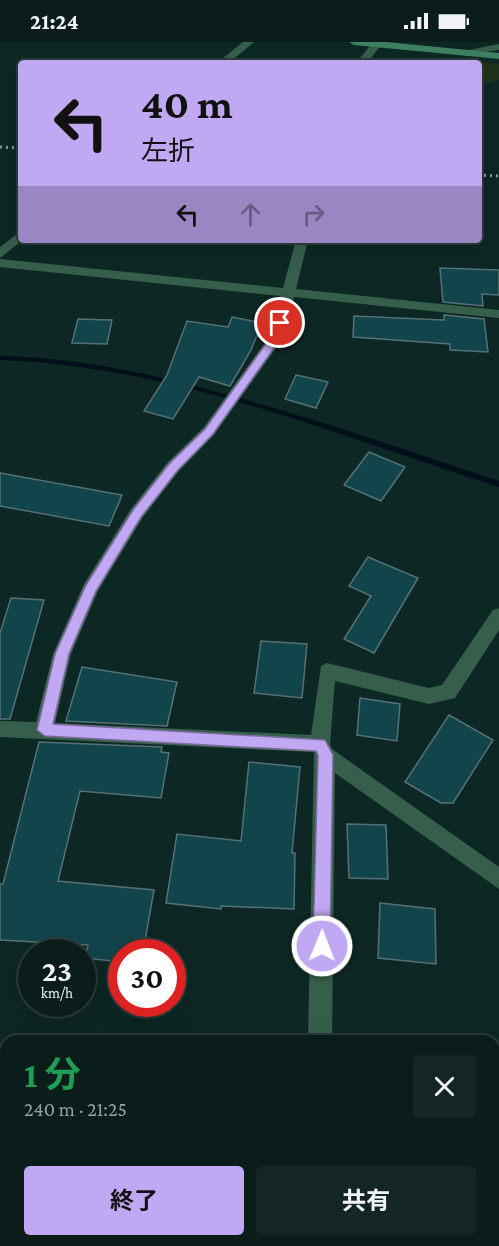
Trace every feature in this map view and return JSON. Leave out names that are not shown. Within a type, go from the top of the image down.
[{"type":"street","points":[[226,60],[249,42]]},
{"type":"street","points":[[354,42],[499,56]]},
{"type":"street","points":[[364,60],[377,44]]},
{"type":"street","points":[[464,52],[499,47]]},
{"type":"street","points":[[0,254],[18,238]]},
{"type":"street","points":[[45,730],[62,654],[90,589],[137,513],[174,467],[209,431],[276,338],[301,243]]},
{"type":"street","points":[[0,263],[499,314]]},
{"type":"street","points":[[320,1035],[323,750],[327,671],[429,696],[448,692],[498,617]]},
{"type":"street","points":[[0,729],[45,730],[323,750],[499,879]]},
{"type":"green space","points":[[482,61],[499,64],[499,80],[482,84]]},
{"type":"building","points":[[440,268],[499,270],[499,295],[482,294],[483,306],[443,302]]},
{"type":"building","points":[[444,315],[484,319],[488,352],[450,350],[450,344],[353,337],[354,316],[444,320]]},
{"type":"building","points":[[232,317],[262,323],[251,350],[230,386],[199,377],[173,419],[144,411],[167,375],[187,321],[228,327]]},
{"type":"building","points":[[78,319],[112,320],[107,344],[72,343]]},
{"type":"building","points":[[296,375],[328,382],[316,408],[285,399]]},
{"type":"building","points":[[369,452],[405,467],[381,501],[344,485]]},
{"type":"building","points":[[0,473],[122,495],[109,526],[0,506]]},
{"type":"building","points":[[368,557],[418,578],[374,653],[344,639],[371,596],[349,586]]},
{"type":"building","points":[[11,598],[44,600],[10,719],[0,719],[0,633]]},
{"type":"building","points":[[261,641],[307,644],[302,698],[254,693]]},
{"type":"building","points":[[82,667],[177,682],[167,726],[66,721]]},
{"type":"building","points":[[360,698],[400,704],[397,741],[357,735]]},
{"type":"building","points":[[449,715],[493,740],[453,803],[441,803],[405,782]]},
{"type":"building","points":[[39,742],[162,747],[161,752],[169,753],[161,798],[80,791],[58,881],[154,890],[145,939],[108,939],[108,960],[96,959],[96,939],[0,940],[0,884],[3,884]]},
{"type":"building","points":[[249,762],[300,767],[292,853],[295,853],[294,909],[221,906],[221,909],[166,903],[177,834],[241,841]]},
{"type":"building","points":[[347,824],[386,825],[388,879],[349,878]]},
{"type":"building","points":[[380,903],[435,909],[436,964],[378,958]]},
{"type":"waterway","points":[[0,358],[92,366],[183,385],[307,420],[499,484]]},
{"type":"railway","points":[[0,147],[18,148]]},
{"type":"railway","points":[[482,175],[499,176]]},
{"type":"route","points":[[280,323],[276,338],[209,431],[174,467],[137,513],[90,589],[62,654],[45,730],[320,744],[325,755],[322,946]]}]
